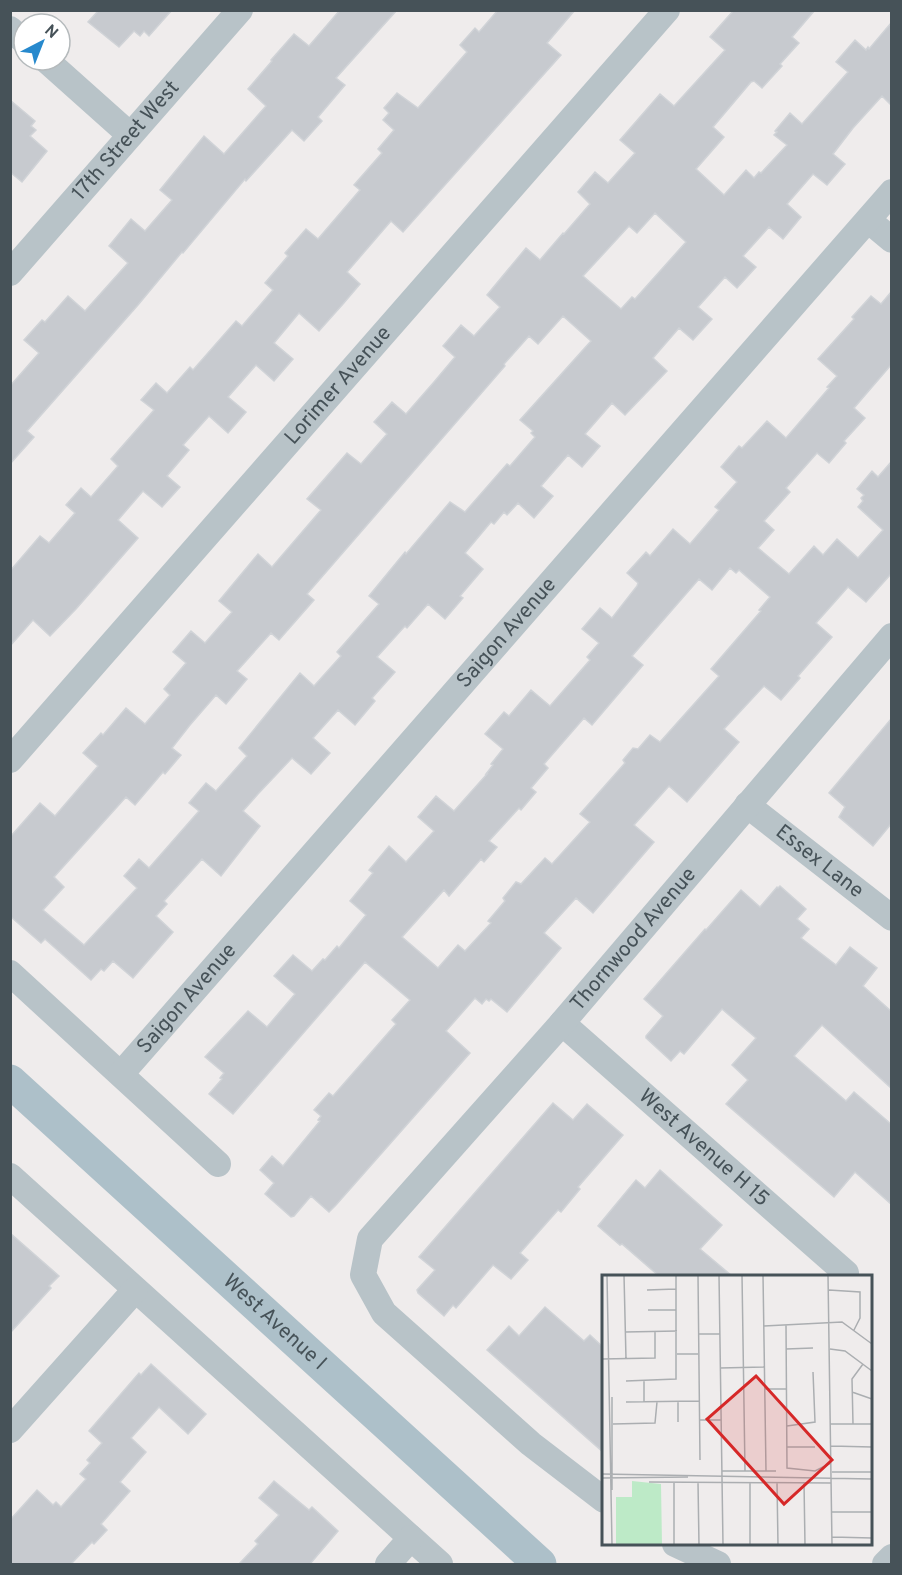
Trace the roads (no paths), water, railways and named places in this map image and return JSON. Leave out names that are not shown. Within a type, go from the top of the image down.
[{"type":"main road","name":"West Avenue I","points":[[10,1081],[540,1564]]},
{"type":"street","name":"17th Street West","points":[[10,273],[240,10]]},
{"type":"street","name":"Lorimer Avenue","points":[[10,760],[667,10]]},
{"type":"street","points":[[59,72],[130,135]]},
{"type":"street","name":"Saigon Avenue","points":[[121,1074],[891,192]]},
{"type":"street","points":[[868,220],[891,240]]},
{"type":"street","name":"Thornwood Avenue","points":[[602,1499],[531,1444],[384,1313],[363,1275],[370,1239],[562,1023],[891,636]]},
{"type":"street","name":"Essex Lane","points":[[747,805],[891,918]]},
{"type":"street","points":[[10,974],[218,1164]]},
{"type":"street","name":"West Avenue H 15","points":[[562,1023],[846,1273]]},
{"type":"street","points":[[10,1176],[440,1564]]},
{"type":"street","points":[[10,1430],[135,1290]]},
{"type":"street","points":[[388,1564],[411,1538]]},
{"type":"street","points":[[677,1545],[718,1564]]},
{"type":"street","points":[[885,1564],[891,1557]]}]
